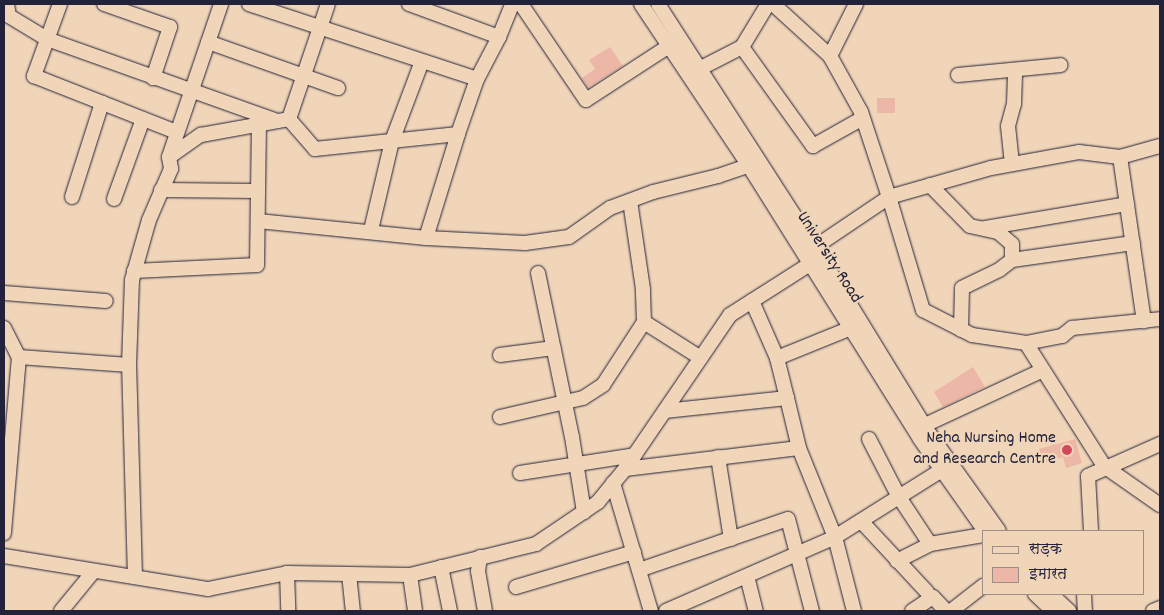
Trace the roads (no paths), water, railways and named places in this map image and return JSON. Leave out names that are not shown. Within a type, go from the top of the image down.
[{"type":"street","points":[[7,4],[9,16],[47,39],[190,91],[283,120],[315,149],[458,134]]},
{"type":"street","points":[[60,4],[34,76],[176,132]]},
{"type":"street","points":[[104,4],[170,28],[153,78]]},
{"type":"street","points":[[135,577],[129,365],[134,271],[161,190],[172,169],[169,157],[176,132],[221,4]]},
{"type":"street","points":[[249,4],[477,79]]},
{"type":"street","points":[[283,120],[303,76],[328,4]]},
{"type":"street","points":[[409,4],[499,38]]},
{"type":"street","points":[[426,238],[477,79],[499,38],[512,4]]},
{"type":"street","points":[[522,4],[586,100],[676,43]]},
{"type":"street","name":"University Road","points":[[641,4],[701,68],[754,164],[815,256],[851,328],[942,470],[984,530]]},
{"type":"street","name":"University Road","points":[[658,4],[676,43],[754,164],[924,425],[998,530]]},
{"type":"street","points":[[701,68],[742,47],[768,4]]},
{"type":"street","points":[[773,4],[830,56],[863,118],[923,310],[972,335],[1026,343],[1062,336],[1072,328],[1160,320]]},
{"type":"street","points":[[830,56],[856,4]]},
{"type":"street","points":[[208,42],[338,88]]},
{"type":"street","points":[[742,47],[813,146],[863,118]]},
{"type":"street","points":[[372,230],[392,141],[422,61]]},
{"type":"street","points":[[958,75],[1015,71],[1061,65]]},
{"type":"street","points":[[1012,164],[1008,126],[1014,104],[1015,71]]},
{"type":"street","points":[[72,197],[102,103]]},
{"type":"street","points":[[114,200],[144,119]]},
{"type":"street","points":[[169,157],[202,135],[283,120]]},
{"type":"street","points":[[134,271],[257,265],[259,124]]},
{"type":"street","points":[[4,556],[93,572],[208,589],[287,572],[410,575],[536,544],[598,502],[635,455],[730,315],[815,256],[889,197],[1012,164],[1079,152],[1120,157],[1160,146]]},
{"type":"street","points":[[1120,157],[1144,321]]},
{"type":"street","points":[[258,221],[372,230],[426,238],[524,243],[548,241],[569,237],[610,208],[754,164]]},
{"type":"street","points":[[930,185],[970,226],[998,232],[1012,244],[1012,260]]},
{"type":"street","points":[[161,190],[258,191]]},
{"type":"street","points":[[500,417],[566,404],[583,398],[603,385],[644,322],[644,289],[630,201]]},
{"type":"street","points":[[984,228],[1127,204]]},
{"type":"street","points":[[961,330],[962,288],[999,270],[1012,260],[1132,243]]},
{"type":"street","points":[[538,273],[566,404],[584,512]]},
{"type":"street","points":[[4,293],[106,301]]},
{"type":"street","points":[[752,301],[777,358],[799,448],[835,538],[854,611]]},
{"type":"street","points":[[644,322],[701,358]]},
{"type":"street","points":[[4,328],[19,357],[4,533]]},
{"type":"street","points":[[777,358],[851,328]]},
{"type":"street","points":[[1026,343],[1104,466],[1160,505]]},
{"type":"street","points":[[500,355],[554,348]]},
{"type":"street","points":[[19,357],[129,365]]},
{"type":"street","points":[[924,425],[1043,370]]},
{"type":"street","points":[[665,411],[787,398]]},
{"type":"street","points":[[869,439],[899,497],[930,544]]},
{"type":"street","points":[[1091,530],[1088,476],[1104,466],[1160,444]]},
{"type":"street","points":[[625,469],[799,448]]},
{"type":"street","points":[[520,473],[635,455]]},
{"type":"street","points":[[718,458],[731,539]]},
{"type":"street","points":[[666,611],[835,538],[942,470]]},
{"type":"street","points":[[613,483],[651,611]]},
{"type":"street","points":[[639,570],[788,519],[812,611]]},
{"type":"street","points":[[861,521],[926,592]]},
{"type":"street","points":[[897,561],[930,544],[982,535]]},
{"type":"street","points":[[516,587],[634,552]]},
{"type":"street","points":[[480,557],[478,571],[485,611]]},
{"type":"street","points":[[442,567],[450,611]]},
{"type":"street","points":[[61,611],[93,572]]},
{"type":"street","points":[[287,572],[288,611]]},
{"type":"street","points":[[349,574],[353,611]]},
{"type":"street","points":[[410,575],[415,611]]},
{"type":"street","points":[[747,576],[756,611]]},
{"type":"street","points":[[951,611],[982,587]]},
{"type":"street","points":[[1036,595],[1053,611]]},
{"type":"street","points":[[1052,595],[1069,611]]},
{"type":"street","points":[[1084,595],[1085,611]]},
{"type":"street","points":[[912,611],[933,597],[946,611]]},
{"type":"street","points":[[1153,611],[1160,608]]},
{"type":"place","name":"Neha Nursing Home and Research Centre","points":[[1067,450]]}]
